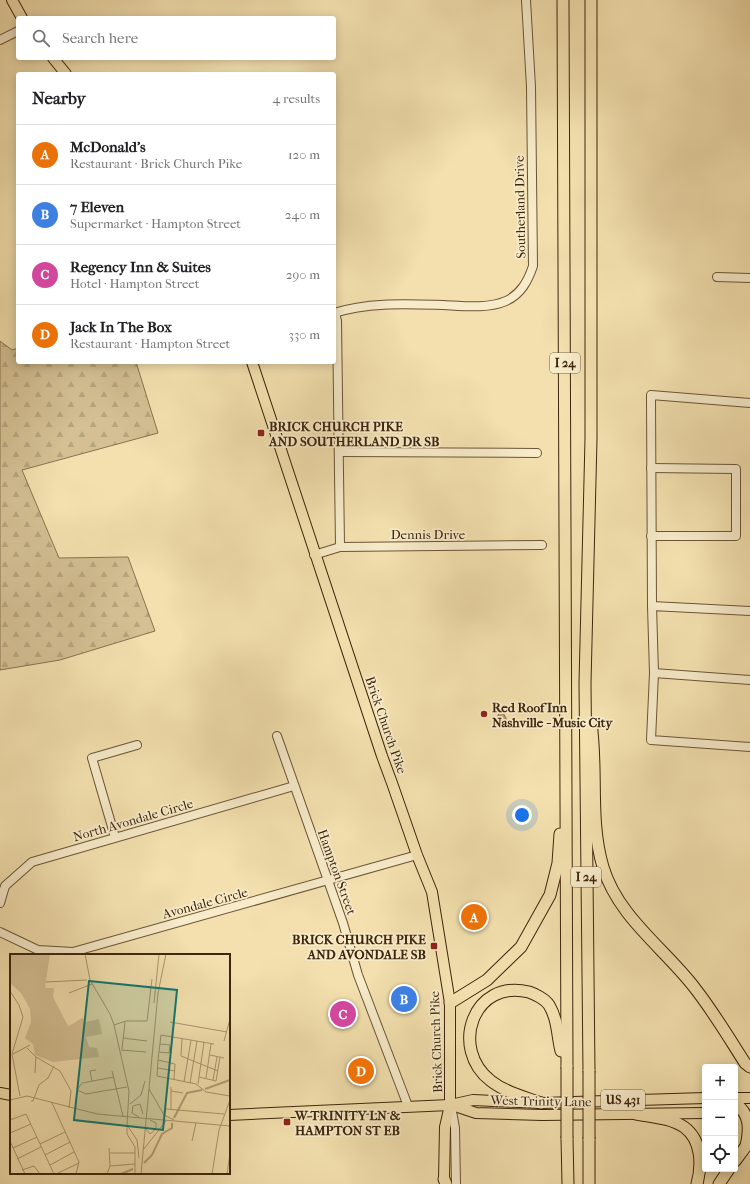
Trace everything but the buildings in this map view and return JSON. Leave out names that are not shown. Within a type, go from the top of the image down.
[{"type":"highway","name":"I 24","points":[[563,0],[568,1184]]},
{"type":"highway","name":"I 24","points":[[589,1184],[585,683],[591,439],[591,0]]},
{"type":"highway","points":[[585,683],[593,738],[594,820],[603,868],[611,886],[631,917],[695,988],[745,1063],[750,1067]]},
{"type":"highway","points":[[450,1003],[487,980],[521,947],[550,896],[558,863],[566,726]]},
{"type":"highway","points":[[541,1103],[508,1092],[490,1080],[474,1058],[470,1045],[470,1028],[477,1011],[486,999],[509,990],[535,994],[548,1003],[558,1025],[560,1050],[567,1067]]},
{"type":"highway","points":[[738,1157],[748,1143],[750,1126],[743,1111]]},
{"type":"highway","points":[[636,1114],[664,1119],[684,1127],[692,1136],[698,1148],[700,1161],[700,1173],[697,1184]]},
{"type":"highway","points":[[589,1154],[597,1184]]},
{"type":"highway","points":[[719,1184],[728,1172]]},
{"type":"main road","points":[[12,0],[21,16]]},
{"type":"main road","points":[[55,60],[64,72]]},
{"type":"main road","name":"Brick Church Pike","points":[[253,364],[314,555],[382,756],[417,855],[432,892],[450,1003],[450,1105],[445,1127],[445,1182]]},
{"type":"main road","points":[[0,1093],[10,1095]]},
{"type":"main road","name":"West Trinity Lane","points":[[230,1114],[450,1105],[473,1100],[541,1103],[702,1098]]},
{"type":"main road","points":[[738,1098],[750,1098]]},
{"type":"main road","name":"West Trinity Lane","points":[[450,1105],[476,1113],[542,1115],[702,1113]]},
{"type":"street","name":"Southerland Drive","points":[[336,312],[348,308],[404,304],[484,306],[505,301],[516,296],[524,287],[533,266],[531,87],[526,0]]},
{"type":"street","points":[[0,40],[16,32]]},
{"type":"street","points":[[717,277],[750,278]]},
{"type":"street","points":[[336,318],[340,547]]},
{"type":"street","points":[[750,403],[651,395],[651,536],[654,673],[652,740],[750,746]]},
{"type":"street","points":[[339,452],[538,453]]},
{"type":"street","points":[[651,468],[736,469],[736,536],[651,536]]},
{"type":"street","name":"Dennis Drive","points":[[314,555],[340,547],[542,545]]},
{"type":"street","points":[[652,606],[750,611]]},
{"type":"street","points":[[654,673],[750,680]]},
{"type":"street","name":"Hampton Street","points":[[277,736],[328,882],[358,975],[408,1106]]},
{"type":"street","points":[[115,837],[92,758],[137,745]]},
{"type":"street","name":"North Avondale Circle","points":[[0,904],[5,886],[32,862],[294,786]]},
{"type":"street","name":"Avondale Circle","points":[[0,932],[38,950],[73,952],[328,882],[417,855]]},
{"type":"street","name":"Brick Church Pike","points":[[450,1105],[455,1128],[456,1184]]},
{"type":"green space","points":[[0,341],[12,350],[16,349],[16,364],[137,364],[158,433],[22,470],[59,558],[128,557],[155,631],[60,660],[0,670]]},
{"type":"water","points":[[499,713],[503,713],[506,718],[506,725],[504,727],[501,727],[497,718]]},
{"type":"place","name":"BRICK CHURCH PIKE AND SOUTHERLAND DR SB","points":[[261,433]]},
{"type":"place","name":"Red Roof Inn Nashville - Music City","points":[[484,714]]},
{"type":"place","name":"McDonald's","points":[[474,917]]},
{"type":"place","name":"BRICK CHURCH PIKE AND AVONDALE SB","points":[[434,946]]},
{"type":"place","name":"7 Eleven","points":[[404,999]]},
{"type":"place","name":"Regency Inn & Suites","points":[[343,1014]]},
{"type":"place","name":"Jack In The Box","points":[[361,1071]]},
{"type":"place","name":"W TRINITY LN & HAMPTON ST EB","points":[[287,1122]]}]
